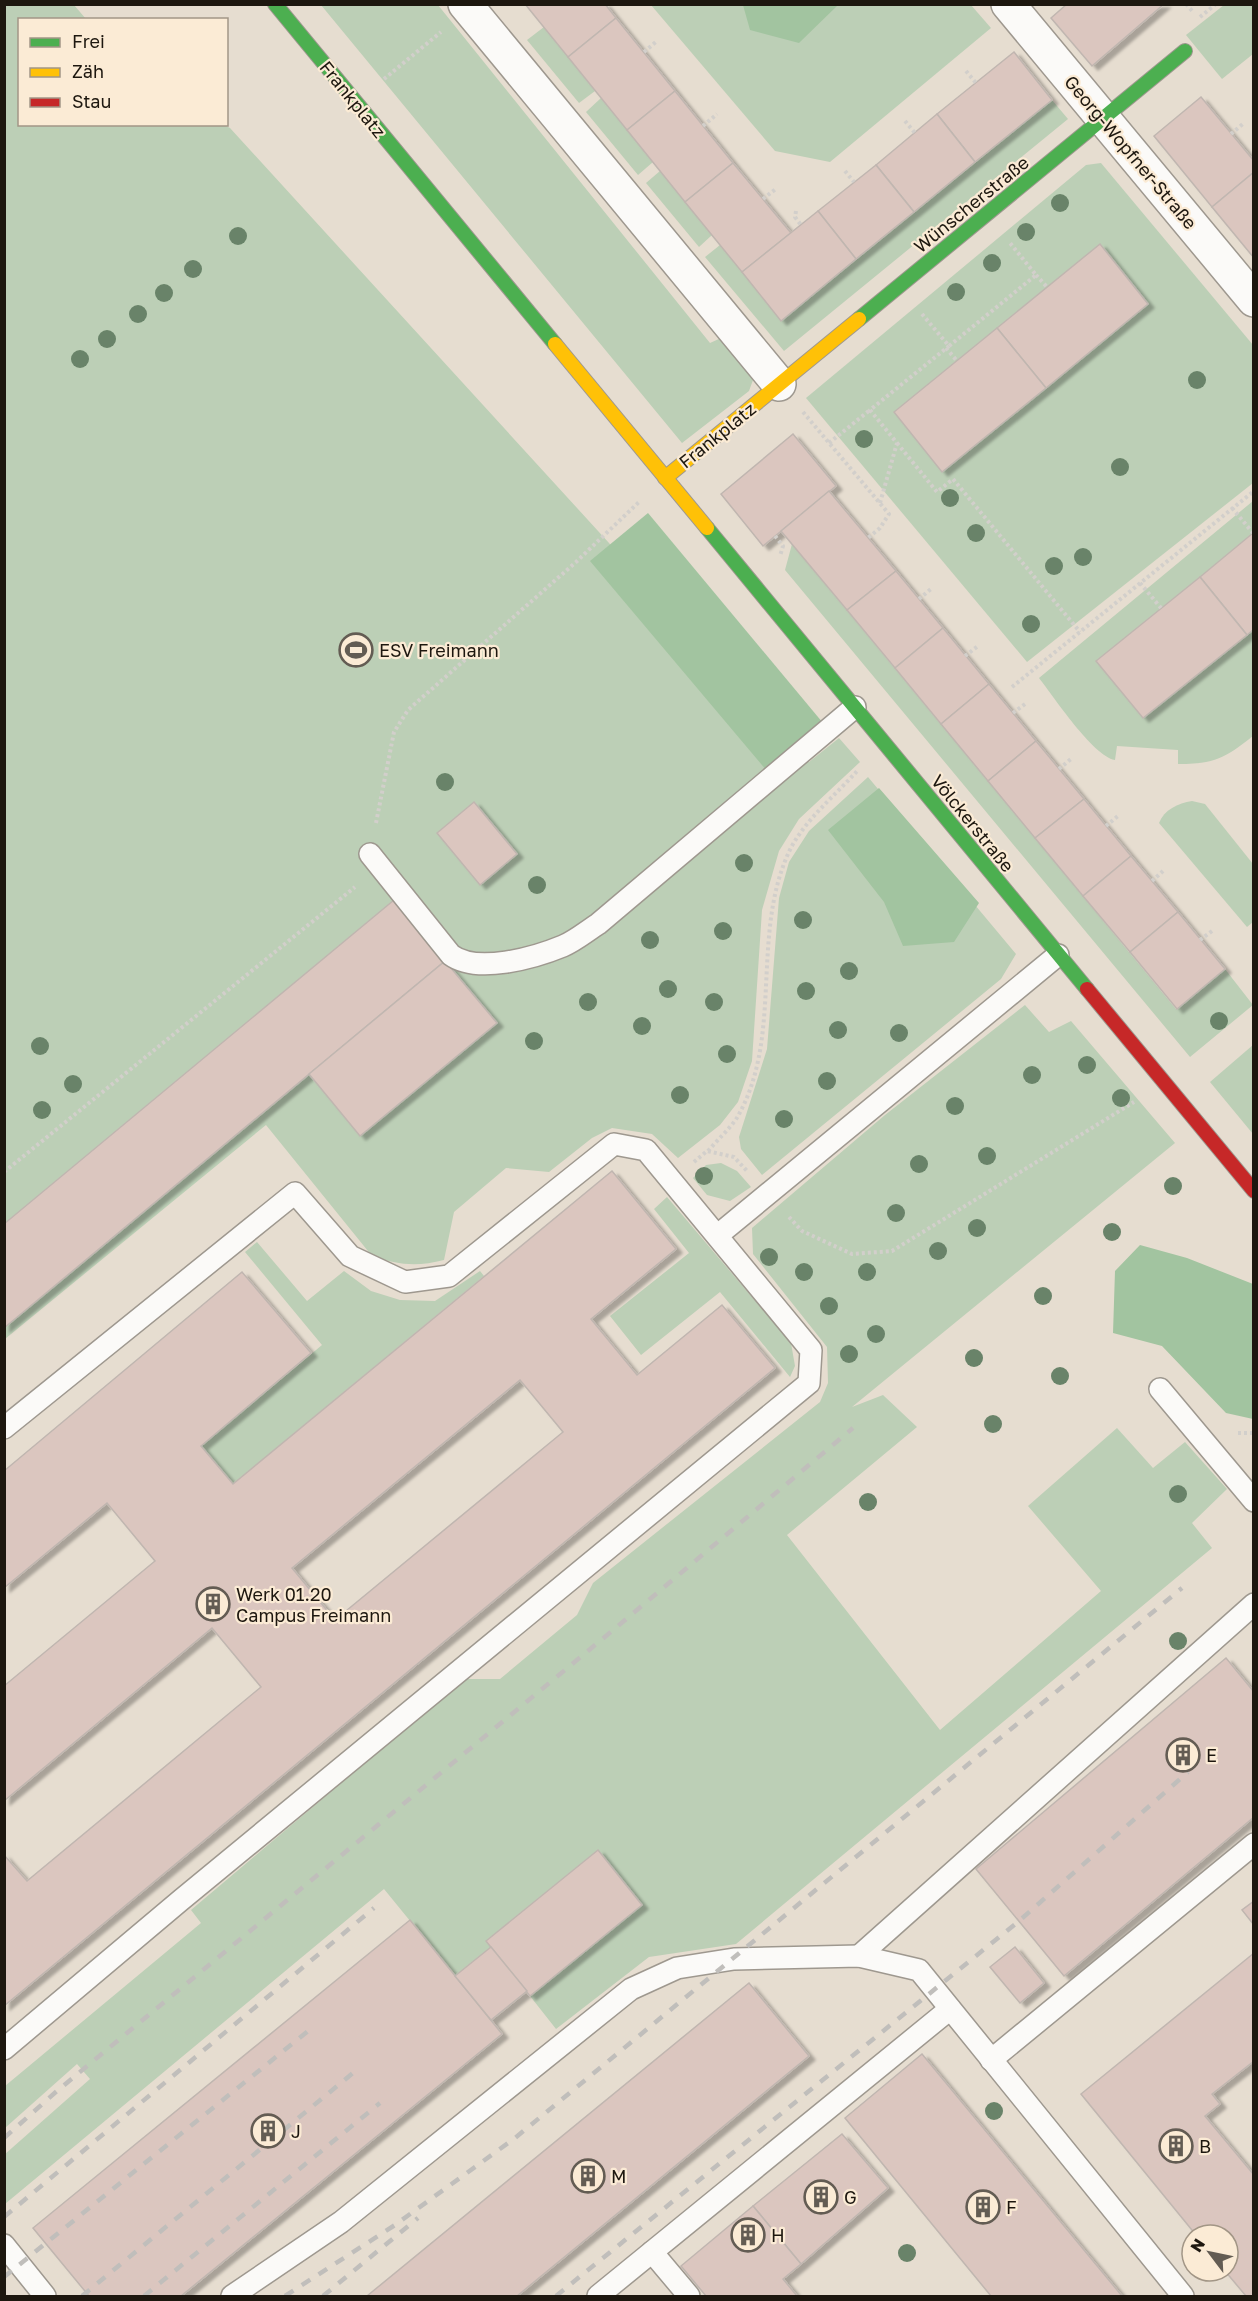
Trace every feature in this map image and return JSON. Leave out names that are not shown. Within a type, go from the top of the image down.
[{"type":"street","name":"Frankplatz","points":[[275,4],[665,477],[779,384]]},
{"type":"street","name":"Georg-Wopfner-Straße","points":[[1008,4],[1254,300]]},
{"type":"street","points":[[456,16],[779,384]]},
{"type":"street","name":"Wünscherstraße","points":[[779,384],[1185,51]]},
{"type":"street","name":"Völckerstraße","points":[[665,477],[1254,1191]]},
{"type":"lane","points":[[370,854],[451,955],[460,961],[487,964],[563,946],[598,924],[855,707]]},
{"type":"lane","points":[[718,1235],[1058,955]]},
{"type":"lane","points":[[4,1428],[296,1193],[350,1256],[405,1282],[449,1276],[614,1144],[646,1150],[811,1350],[809,1383],[190,1892],[4,2049]]},
{"type":"lane","points":[[1160,1389],[1254,1501]]},
{"type":"lane","points":[[859,1956],[1254,1604]]},
{"type":"lane","points":[[992,2060],[1254,1844]]},
{"type":"lane","points":[[232,2296],[340,2222],[631,1989],[677,1968],[734,1959],[859,1956],[919,1970],[1183,2296]]},
{"type":"lane","points":[[598,2296],[950,2009]]},
{"type":"lane","points":[[4,2245],[45,2296]]},
{"type":"lane","points":[[652,2252],[689,2296]]},
{"type":"path","points":[[1198,19],[1216,4]]},
{"type":"path","points":[[356,102],[456,16]]},
{"type":"path","points":[[644,52],[657,41]]},
{"type":"path","points":[[966,70],[976,83]]},
{"type":"path","points":[[703,126],[717,114]]},
{"type":"path","points":[[906,121],[915,133]]},
{"type":"path","points":[[1231,134],[1244,123]]},
{"type":"path","points":[[845,171],[854,182]]},
{"type":"path","points":[[763,199],[777,188]]},
{"type":"path","points":[[796,211],[795,217],[801,225]]},
{"type":"path","points":[[1008,239],[1047,287]]},
{"type":"path","points":[[829,443],[1036,274]]},
{"type":"path","points":[[920,312],[957,361]]},
{"type":"path","points":[[779,384],[889,514],[880,528],[868,538]]},
{"type":"path","points":[[870,410],[937,492],[952,480],[1080,632]]},
{"type":"path","points":[[880,504],[897,443]]},
{"type":"path","points":[[4,1172],[352,890],[360,881],[370,854],[394,732],[404,715],[423,695],[576,562],[665,477]]},
{"type":"path","points":[[1012,687],[1254,491]]},
{"type":"path","points":[[1232,508],[1253,533]]},
{"type":"path","points":[[1140,583],[1161,608]]},
{"type":"path","points":[[918,599],[931,589]]},
{"type":"path","points":[[965,656],[978,646]]},
{"type":"path","points":[[1013,713],[1025,704]]},
{"type":"path","points":[[1059,769],[1071,759]]},
{"type":"path","points":[[672,1180],[707,1151],[738,1117],[759,1059],[772,901],[788,853],[805,828],[859,770]]},
{"type":"path","points":[[1107,826],[1118,816]]},
{"type":"path","points":[[1152,881],[1163,871]]},
{"type":"path","points":[[1200,940],[1212,930]]},
{"type":"path","points":[[707,1151],[734,1157],[802,1231],[852,1254],[892,1251],[1144,1096]]},
{"type":"green space","points":[[743,4],[838,5],[799,43],[750,30]]},
{"type":"green space","name":"ESV Freimann","points":[[4,5],[74,5],[85,18],[18,18],[18,126],[226,126],[230,128],[809,762],[839,738],[860,762],[799,819],[779,851],[762,910],[752,1061],[738,1102],[720,1125],[678,1158],[652,1134],[612,1128],[592,1138],[549,1172],[506,1168],[454,1212],[444,1260],[425,1264],[408,1264],[372,1256],[266,1125],[5,1339]]},
{"type":"green space","points":[[321,5],[438,5],[710,343],[721,338],[750,373],[753,380],[749,391],[682,443]]},
{"type":"green space","points":[[651,5],[971,5],[991,28],[830,162],[775,151]]},
{"type":"green space","points":[[1224,5],[1253,5],[1253,54],[1222,79],[1186,35]]},
{"type":"green space","points":[[544,27],[595,91],[579,103],[527,40]]},
{"type":"green space","points":[[601,98],[653,162],[638,175],[586,112]]},
{"type":"green space","points":[[1052,100],[1068,119],[784,351],[705,257],[720,245],[782,320]]},
{"type":"green space","points":[[1101,163],[1253,345],[1253,483],[1027,662],[806,398],[1086,165]]},
{"type":"green space","points":[[660,171],[712,235],[699,247],[646,183]]},
{"type":"green space","points":[[1253,501],[1253,736],[1227,755],[1201,763],[1178,764],[1178,750],[1117,746],[1115,760],[1106,756],[1085,737],[1039,678]]},
{"type":"green space","points":[[648,513],[823,723],[767,771],[590,561]]},
{"type":"green space","points":[[792,544],[1176,1009],[1225,969],[1253,1005],[1190,1057],[785,570]]},
{"type":"green space","points":[[868,777],[1016,954],[1001,979],[762,1175],[741,1149],[739,1137],[767,1049],[779,898],[789,862],[809,831]]},
{"type":"green space","points":[[879,788],[979,903],[954,942],[903,946],[884,902],[828,830]]},
{"type":"green space","points":[[1192,801],[1205,804],[1253,864],[1253,922],[1247,927],[1159,823],[1164,814],[1172,808]]},
{"type":"green space","points":[[1025,1005],[1049,1032],[1071,1021],[1175,1143],[852,1407],[883,1395],[917,1427],[787,1535],[940,1730],[1101,1591],[1028,1506],[1117,1428],[1153,1468],[1185,1442],[1227,1489],[1192,1523],[1212,1548],[736,1944],[649,1957],[556,2029],[530,1996],[598,1850],[486,1941],[491,1947],[455,1976],[384,1889],[5,2204],[4,2155],[90,2079],[77,2064],[5,2128],[5,2086],[201,1923],[191,1910],[464,1679],[500,1679],[577,1615],[593,1583],[820,1402],[828,1383],[827,1347],[753,1254],[752,1228],[885,1115]]},
{"type":"green space","points":[[1253,1045],[1253,1134],[1210,1082]]},
{"type":"green space","points":[[721,1163],[737,1171],[751,1187],[730,1201],[707,1195],[693,1178],[706,1165]]},
{"type":"green space","points":[[667,1197],[791,1343],[795,1366],[790,1377],[720,1292],[641,1355],[610,1316],[689,1253],[654,1209]]},
{"type":"green space","points":[[257,1242],[307,1301],[344,1271],[371,1291],[400,1300],[435,1301],[480,1271],[484,1276],[233,1484],[201,1446],[322,1345],[245,1252]]},
{"type":"green space","points":[[1140,1245],[1187,1258],[1253,1284],[1253,1419],[1226,1413],[1162,1346],[1113,1333],[1115,1271]]},
{"type":"building","points":[[525,4],[605,4],[616,18],[568,57]]},
{"type":"building","points":[[1067,4],[1164,4],[1092,66],[1051,18]]},
{"type":"building","points":[[616,18],[675,91],[627,130],[568,57]]},
{"type":"building","points":[[1014,52],[1052,100],[975,162],[937,114]]},
{"type":"building","points":[[675,91],[733,163],[685,202],[627,130]]},
{"type":"building","points":[[1201,97],[1254,161],[1254,172],[1212,207],[1154,136]]},
{"type":"building","points":[[937,114],[975,162],[914,212],[876,165]]},
{"type":"building","points":[[733,163],[791,233],[742,272],[685,202]]},
{"type":"building","points":[[876,165],[914,212],[856,259],[818,211]]},
{"type":"building","points":[[1254,172],[1254,258],[1212,207]]},
{"type":"building","points":[[818,211],[856,259],[781,321],[742,272]]},
{"type":"building","points":[[1100,244],[1148,304],[1046,388],[997,328]]},
{"type":"building","points":[[997,328],[1046,388],[942,472],[894,412]]},
{"type":"building","points":[[793,434],[836,486],[763,546],[721,494]]},
{"type":"building","points":[[829,491],[896,571],[847,610],[781,531]]},
{"type":"building","points":[[1253,533],[1254,629],[1247,635],[1200,577]]},
{"type":"building","points":[[896,571],[943,628],[895,668],[847,610]]},
{"type":"building","points":[[1200,577],[1247,635],[1143,718],[1096,661]]},
{"type":"building","points":[[943,628],[989,684],[941,724],[895,668]]},
{"type":"building","points":[[989,684],[1036,741],[988,781],[941,724]]},
{"type":"building","points":[[1036,741],[1084,799],[1035,838],[988,781]]},
{"type":"building","points":[[1084,799],[1131,856],[1083,896],[1035,838]]},
{"type":"building","points":[[474,802],[517,854],[480,885],[437,833]]},
{"type":"building","points":[[1131,856],[1178,912],[1130,952],[1083,896]]},
{"type":"building","points":[[394,900],[445,961],[4,1328],[4,1224]]},
{"type":"building","points":[[1178,912],[1225,969],[1177,1009],[1130,952]]},
{"type":"building","points":[[445,961],[497,1023],[360,1136],[309,1074]]},
{"type":"building","name":"Werk 01.20 Campus Freimann","points":[[612,1171],[676,1249],[591,1319],[637,1375],[722,1305],[775,1368],[4,2006],[4,1855],[27,1881],[261,1687],[212,1628],[4,1801],[4,1686],[155,1561],[107,1503],[4,1588],[4,1471],[242,1272],[311,1353],[201,1446],[233,1484]],"holes":[[[520,1380],[563,1432],[335,1620],[292,1568]]]},
{"type":"building","name":"E","points":[[1226,1658],[1254,1692],[1254,1817],[1064,1976],[976,1869]]},
{"type":"building","points":[[598,1850],[642,1905],[530,1996],[486,1941]]},
{"type":"building","points":[[1254,1901],[1254,1925],[1242,1910]]},
{"type":"building","name":"J","points":[[410,1920],[502,2034],[181,2296],[89,2296],[33,2228]]},
{"type":"building","points":[[491,1947],[527,1991],[491,2020],[455,1976]]},
{"type":"building","points":[[1015,1947],[1044,1983],[1020,2003],[990,1967]]},
{"type":"building","name":"B","points":[[1254,1953],[1254,2061],[1212,2094],[1220,2104],[1205,2116],[1254,2175],[1254,2296],[1246,2296],[1235,2283],[1240,2283],[1240,2223],[1186,2223],[1081,2094]]},
{"type":"building","name":"M","points":[[749,1983],[809,2056],[517,2296],[367,2296]]},
{"type":"building","name":"F","points":[[922,2054],[1122,2296],[991,2296],[845,2118]]},
{"type":"building","name":"G","points":[[842,2134],[888,2188],[801,2264],[753,2206]]},
{"type":"building","name":"H","points":[[753,2206],[801,2264],[783,2279],[797,2296],[706,2296],[681,2266]]},
{"type":"railway","points":[[4,2138],[57,2091],[853,1428]]},
{"type":"railway","points":[[285,2296],[395,2225],[515,2138],[1182,1588]]},
{"type":"railway","points":[[556,2296],[1019,1921],[1188,1772]]},
{"type":"railway","points":[[4,2217],[374,1908]]},
{"type":"railway","points":[[4,2277],[313,2027]]},
{"type":"railway","points":[[82,2296],[353,2073]]},
{"type":"railway","points":[[144,2296],[380,2103]]},
{"type":"railway","points":[[323,2296],[418,2218]]},
{"type":"traffic: fast","points":[[275,4],[555,344]]},
{"type":"traffic: fast","points":[[859,319],[1185,51]]},
{"type":"traffic: fast","points":[[707,528],[1087,989]]},
{"type":"traffic: slow","points":[[665,478],[859,319]]},
{"type":"traffic: slow","points":[[555,344],[707,528]]},
{"type":"traffic: jam","points":[[1087,989],[1254,1191]]},
{"type":"place","name":"ESV Freimann","points":[[356,650]]},
{"type":"place","name":"Werk 01.20 Campus Freimann","points":[[213,1604]]},
{"type":"place","name":"E","points":[[1183,1755]]},
{"type":"place","name":"J","points":[[268,2131]]},
{"type":"place","name":"B","points":[[1176,2146]]},
{"type":"place","name":"M","points":[[588,2176]]},
{"type":"place","name":"G","points":[[821,2197]]},
{"type":"place","name":"F","points":[[983,2207]]},
{"type":"place","name":"H","points":[[748,2235]]}]
